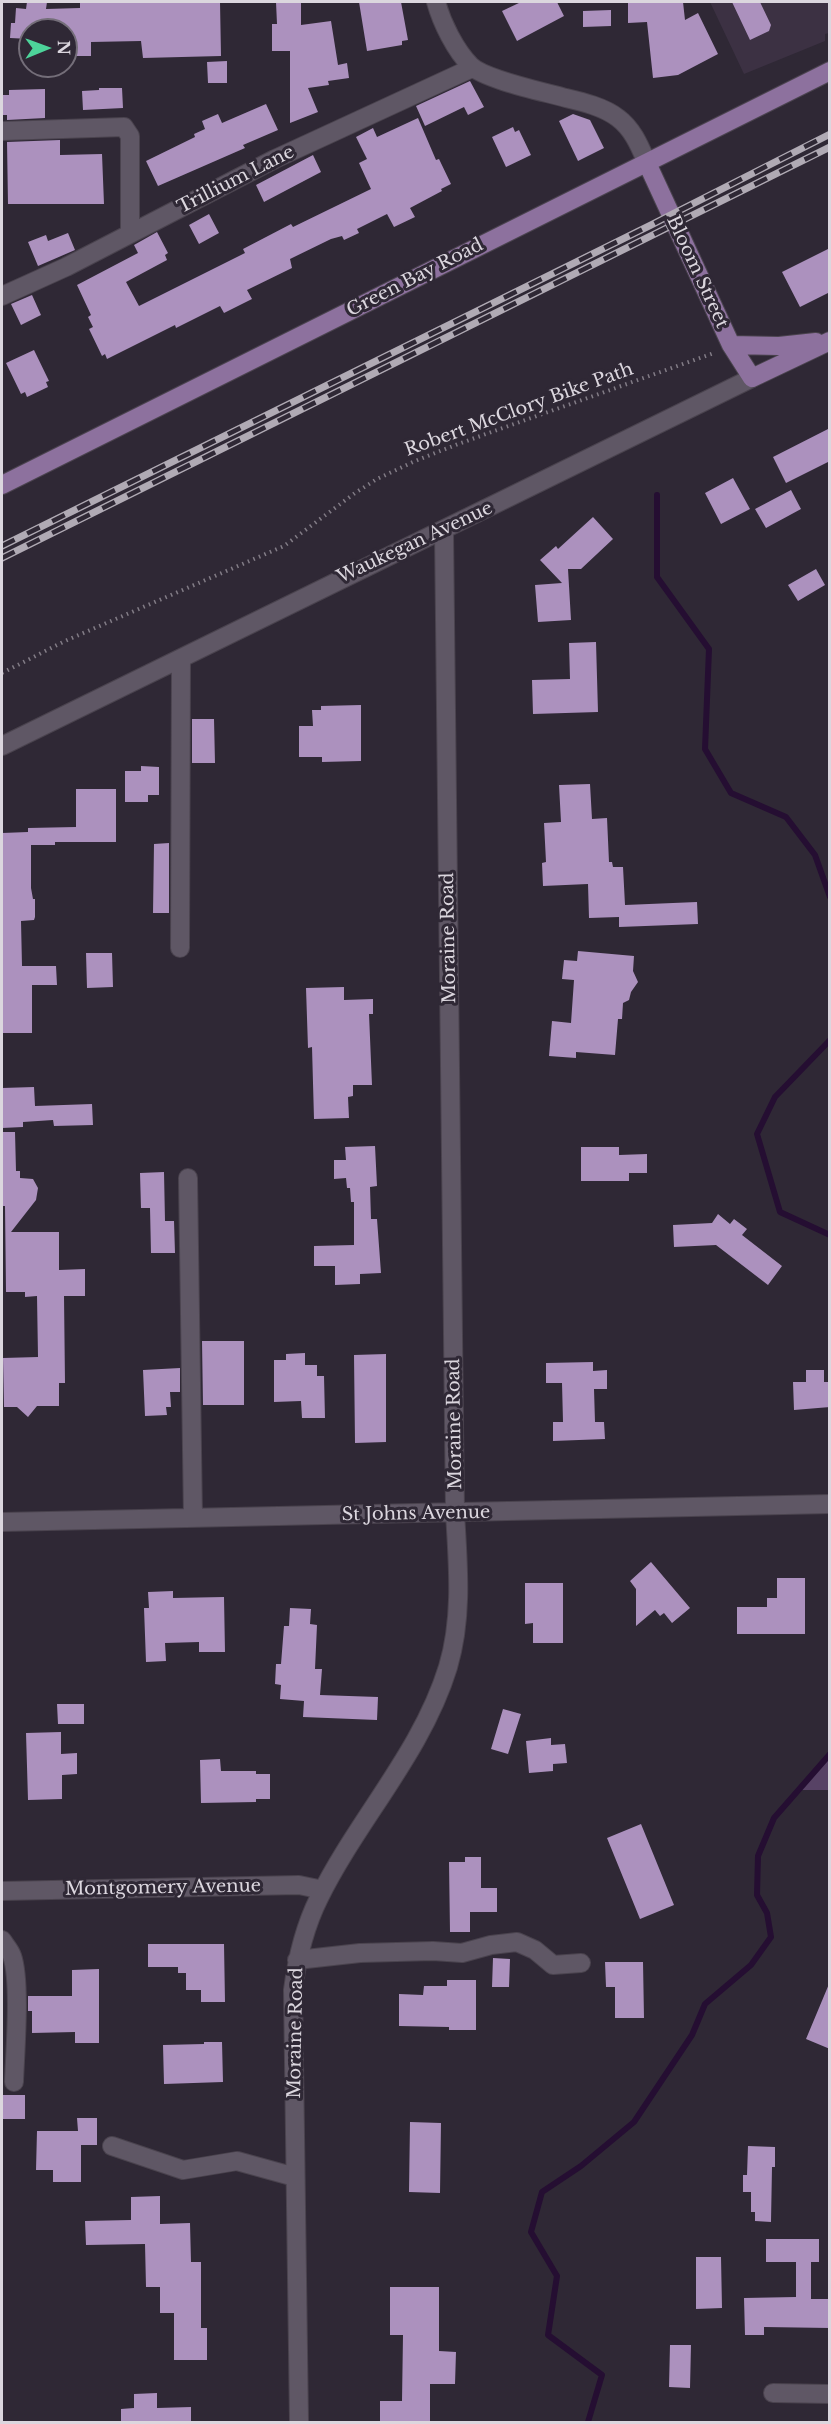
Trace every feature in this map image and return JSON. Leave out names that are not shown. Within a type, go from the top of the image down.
[{"type":"main road","name":"Green Bay Road","points":[[2,485],[830,71]]},
{"type":"main road","name":"Bloom Street","points":[[647,163],[731,345],[752,378]]},
{"type":"main road","points":[[731,345],[779,346],[830,340]]},
{"type":"main road","name":"Waukegan Avenue","points":[[752,378],[830,340]]},
{"type":"street","points":[[436,2],[460,52],[472,68],[516,85],[586,102],[617,117],[633,134],[647,163]]},
{"type":"street","name":"Trillium Lane","points":[[2,296],[66,267],[274,159],[472,68]]},
{"type":"street","points":[[2,130],[124,127],[130,136],[130,232]]},
{"type":"street","name":"Waukegan Avenue","points":[[2,746],[752,378]]},
{"type":"street","name":"Moraine Road","points":[[299,2422],[293,1990],[297,1960],[323,1890],[420,1734],[448,1665],[457,1620],[459,1578],[456,1513],[444,531]]},
{"type":"street","points":[[180,948],[181,660]]},
{"type":"street","points":[[188,1178],[192,1518]]},
{"type":"street","name":"St Johns Avenue","points":[[2,1522],[830,1504]]},
{"type":"street","name":"Montgomery Avenue","points":[[2,1891],[299,1885],[323,1890]]},
{"type":"street","points":[[2,1940],[14,1963],[16,2009],[14,2082]]},
{"type":"street","points":[[297,1960],[360,1953],[433,1951],[462,1953],[491,1944],[517,1942],[536,1950],[553,1965],[581,1964]]},
{"type":"street","points":[[112,2146],[183,2170],[237,2161],[296,2177]]},
{"type":"street","points":[[773,2393],[830,2394]]},
{"type":"path","name":"Robert McClory Bike Path","points":[[2,673],[65,641],[284,546],[355,493],[377,479],[415,461],[692,362],[731,345]]},
{"type":"shaded area","points":[[710,2],[829,2],[829,33],[825,34],[825,41],[744,74]]},
{"type":"shaded area","points":[[829,1756],[829,1790],[798,1790]]},
{"type":"building","points":[[27,2],[47,2],[46,9],[80,8],[80,2],[220,2],[221,56],[143,58],[141,41],[91,42],[91,56],[78,56],[78,18],[18,18],[18,38],[10,38],[11,23],[15,23],[16,8],[26,9]]},
{"type":"building","points":[[276,2],[301,2],[301,25],[331,21],[338,65],[347,63],[349,78],[328,81],[329,85],[308,88],[318,112],[290,123],[290,51],[272,51],[272,24],[277,24]]},
{"type":"building","points":[[359,2],[401,2],[408,40],[402,41],[402,45],[367,51]]},
{"type":"building","points":[[521,2],[557,2],[564,16],[517,41],[502,11]]},
{"type":"building","points":[[683,2],[685,20],[698,13],[718,54],[678,75],[653,78],[647,22],[628,23],[628,3]]},
{"type":"building","points":[[732,2],[760,2],[771,25],[769,31],[750,40]]},
{"type":"building","points":[[611,10],[611,26],[583,27],[583,11]]},
{"type":"building","points":[[227,61],[227,83],[208,83],[207,62]]},
{"type":"building","points":[[470,81],[484,107],[468,115],[464,107],[425,126],[416,106]]},
{"type":"building","points":[[99,88],[122,88],[123,108],[83,110],[82,91],[99,90]]},
{"type":"building","points":[[45,89],[45,118],[7,120],[7,115],[3,115],[3,95],[9,95],[9,90]]},
{"type":"building","points":[[266,104],[278,130],[243,145],[245,148],[158,186],[146,161],[195,137],[194,134],[205,129],[202,121],[218,114],[222,123]]},
{"type":"building","points":[[573,114],[590,120],[604,148],[578,161],[559,121]]},
{"type":"building","points":[[418,118],[436,160],[439,159],[451,184],[410,208],[415,217],[394,227],[387,214],[357,229],[359,233],[344,240],[342,236],[331,239],[290,259],[292,268],[247,290],[252,299],[224,313],[220,306],[176,328],[175,325],[107,359],[105,354],[102,356],[89,329],[93,327],[88,317],[91,315],[77,285],[138,253],[134,245],[157,232],[168,253],[165,255],[167,260],[126,282],[139,306],[245,253],[243,249],[291,224],[293,227],[371,189],[359,163],[367,159],[356,137],[373,128],[377,137]]},
{"type":"building","points":[[513,127],[515,132],[519,130],[531,155],[506,167],[492,137]]},
{"type":"building","points":[[60,140],[60,155],[102,154],[104,204],[8,204],[7,142]]},
{"type":"building","points":[[313,155],[321,172],[264,202],[256,185]]},
{"type":"building","points":[[209,214],[219,233],[199,244],[189,225]]},
{"type":"building","points":[[68,233],[75,250],[38,266],[28,242],[46,235],[48,241]]},
{"type":"building","points":[[830,248],[830,292],[800,307],[782,272]]},
{"type":"building","points":[[32,295],[41,315],[21,325],[11,304]]},
{"type":"building","points":[[34,350],[49,381],[46,382],[48,387],[27,397],[25,392],[21,394],[6,363]]},
{"type":"building","points":[[830,428],[830,461],[786,483],[773,457]]},
{"type":"building","points":[[733,478],[750,509],[721,524],[705,493]]},
{"type":"building","points":[[791,490],[801,509],[766,528],[755,509]]},
{"type":"building","points":[[593,517],[613,539],[581,569],[568,569],[571,620],[538,622],[535,585],[562,583],[540,560],[556,546],[558,549]]},
{"type":"building","points":[[816,569],[825,585],[798,601],[788,585]]},
{"type":"building","points":[[596,642],[598,712],[533,714],[532,680],[570,679],[569,643]]},
{"type":"building","points":[[361,705],[361,761],[322,762],[322,757],[299,757],[299,726],[313,726],[312,710],[321,710],[321,706]]},
{"type":"building","points":[[192,719],[214,719],[215,763],[192,763]]},
{"type":"building","points":[[141,766],[159,767],[159,795],[148,795],[148,802],[125,802],[125,771],[141,771]]},
{"type":"building","points":[[590,784],[592,819],[607,818],[609,862],[612,862],[613,867],[623,867],[625,905],[697,902],[698,924],[619,927],[619,917],[589,918],[588,884],[543,886],[542,863],[546,862],[544,823],[561,822],[559,785]]},
{"type":"building","points":[[76,789],[116,789],[116,842],[55,842],[55,845],[31,845],[31,888],[33,899],[35,899],[35,917],[34,920],[21,921],[22,966],[56,966],[57,985],[32,985],[32,1033],[2,1033],[2,833],[28,832],[28,828],[76,827]]},
{"type":"building","points":[[169,843],[169,913],[153,913],[154,844]]},
{"type":"building","points":[[578,951],[634,956],[633,971],[638,982],[629,1000],[623,1003],[622,1019],[618,1019],[615,1055],[576,1052],[576,1058],[549,1056],[552,1021],[571,1023],[574,980],[562,979],[564,960],[577,961]]},
{"type":"building","points":[[86,953],[112,953],[113,987],[87,988]]},
{"type":"building","points":[[344,987],[344,1000],[373,999],[373,1014],[369,1014],[372,1085],[353,1085],[353,1096],[348,1097],[349,1118],[314,1119],[312,1047],[308,1048],[306,988]]},
{"type":"building","points":[[34,1087],[35,1106],[92,1104],[93,1125],[54,1126],[53,1120],[23,1122],[23,1127],[2,1128],[2,1088]]},
{"type":"building","points":[[2,1132],[15,1132],[16,1171],[20,1171],[20,1178],[33,1179],[38,1188],[36,1200],[11,1232],[59,1232],[59,1270],[85,1269],[85,1296],[64,1296],[65,1383],[59,1383],[59,1406],[37,1406],[28,1417],[17,1407],[4,1407],[3,1358],[38,1357],[37,1296],[25,1297],[25,1292],[6,1292],[5,1206],[2,1206]]},
{"type":"building","points":[[375,1146],[377,1186],[370,1187],[371,1219],[377,1219],[381,1273],[360,1274],[360,1284],[335,1285],[335,1266],[314,1266],[314,1246],[354,1245],[354,1202],[351,1202],[350,1188],[347,1188],[346,1178],[334,1179],[334,1160],[346,1160],[345,1147]]},
{"type":"building","points":[[581,1147],[619,1147],[619,1155],[647,1154],[647,1173],[629,1173],[629,1181],[581,1181]]},
{"type":"building","points":[[164,1172],[165,1221],[174,1221],[175,1253],[151,1253],[150,1208],[141,1208],[140,1173]]},
{"type":"building","points":[[718,1214],[730,1224],[734,1219],[747,1229],[742,1235],[782,1266],[768,1285],[716,1245],[674,1247],[673,1225],[712,1223]]},
{"type":"building","points":[[202,1341],[244,1341],[244,1405],[203,1405]]},
{"type":"building","points":[[305,1353],[305,1365],[317,1365],[317,1376],[324,1376],[325,1418],[302,1418],[301,1401],[274,1402],[274,1360],[286,1360],[286,1354]]},
{"type":"building","points":[[386,1354],[386,1442],[355,1443],[354,1355]]},
{"type":"building","points":[[593,1362],[593,1371],[607,1370],[607,1389],[594,1389],[595,1422],[604,1422],[605,1439],[553,1441],[553,1422],[563,1422],[562,1383],[546,1383],[546,1363]]},
{"type":"building","points":[[180,1368],[180,1392],[170,1392],[171,1407],[166,1407],[167,1415],[145,1416],[143,1370]]},
{"type":"building","points":[[806,1370],[824,1370],[824,1382],[830,1382],[830,1407],[794,1410],[793,1382],[806,1382]]},
{"type":"building","points":[[651,1562],[690,1608],[672,1623],[664,1613],[660,1616],[655,1610],[636,1626],[636,1589],[630,1581]]},
{"type":"building","points":[[777,1578],[805,1578],[805,1634],[737,1634],[737,1607],[767,1607],[767,1598],[777,1598]]},
{"type":"building","points":[[525,1583],[563,1583],[563,1643],[533,1643],[533,1623],[525,1624]]},
{"type":"building","points":[[173,1591],[173,1598],[224,1597],[225,1652],[199,1652],[199,1642],[165,1643],[166,1661],[146,1662],[144,1608],[149,1608],[148,1592]]},
{"type":"building","points":[[290,1608],[311,1609],[310,1624],[317,1625],[315,1669],[322,1669],[320,1695],[378,1697],[377,1720],[303,1717],[304,1701],[280,1699],[281,1685],[275,1684],[276,1664],[281,1664],[284,1626],[289,1626]]},
{"type":"building","points":[[57,1704],[84,1704],[84,1724],[58,1724]]},
{"type":"building","points":[[503,1709],[521,1714],[508,1754],[491,1749]]},
{"type":"building","points":[[61,1732],[61,1754],[77,1753],[77,1774],[62,1775],[62,1799],[28,1800],[26,1733]]},
{"type":"building","points":[[551,1738],[551,1745],[565,1744],[567,1763],[553,1764],[553,1771],[529,1773],[526,1741]]},
{"type":"building","points":[[220,1759],[221,1771],[256,1771],[256,1774],[270,1774],[270,1799],[256,1799],[256,1802],[201,1803],[200,1760]]},
{"type":"building","points":[[641,1824],[674,1905],[640,1919],[607,1838]]},
{"type":"building","points":[[465,1857],[481,1857],[481,1888],[497,1888],[497,1912],[470,1912],[470,1932],[450,1932],[449,1862],[465,1862]]},
{"type":"building","points":[[148,1944],[224,1944],[225,2002],[201,2002],[201,1990],[186,1990],[186,1973],[178,1973],[178,1967],[148,1967]]},
{"type":"building","points":[[493,1958],[510,1959],[509,1987],[492,1987]]},
{"type":"building","points":[[605,1962],[643,1962],[644,2018],[615,2018],[615,1987],[606,1987]]},
{"type":"building","points":[[99,1969],[99,2043],[75,2043],[75,2032],[32,2033],[32,2011],[28,2011],[28,1996],[72,1996],[72,1970]]},
{"type":"building","points":[[447,1980],[476,1980],[476,2030],[399,2026],[399,1994],[423,1995],[424,1986],[447,1986]]},
{"type":"building","points":[[830,1984],[830,2049],[806,2039]]},
{"type":"building","points":[[204,2042],[222,2042],[223,2082],[164,2084],[163,2045],[204,2044]]},
{"type":"building","points":[[2,2095],[25,2095],[25,2119],[2,2119]]},
{"type":"building","points":[[77,2118],[97,2118],[97,2145],[81,2145],[81,2182],[53,2182],[53,2170],[36,2170],[37,2131],[78,2131]]},
{"type":"building","points":[[410,2122],[441,2123],[440,2193],[409,2192]]},
{"type":"building","points":[[748,2146],[775,2147],[775,2167],[772,2167],[771,2222],[755,2221],[755,2212],[751,2212],[751,2192],[743,2192],[743,2175],[747,2175]]},
{"type":"building","points":[[160,2196],[160,2224],[190,2223],[191,2262],[201,2262],[201,2328],[207,2328],[207,2360],[174,2360],[174,2313],[160,2313],[160,2287],[146,2287],[145,2244],[86,2245],[85,2221],[131,2220],[131,2197]]},
{"type":"building","points":[[766,2239],[819,2239],[819,2262],[811,2262],[811,2299],[830,2299],[830,2328],[764,2327],[764,2335],[745,2335],[744,2298],[796,2297],[796,2262],[766,2262]]},
{"type":"building","points":[[696,2257],[721,2257],[722,2308],[696,2309]]},
{"type":"building","points":[[390,2287],[439,2287],[439,2351],[456,2352],[455,2384],[430,2384],[430,2422],[380,2422],[380,2401],[402,2401],[403,2335],[390,2335]]},
{"type":"building","points":[[670,2345],[691,2345],[690,2388],[669,2387]]},
{"type":"building","points":[[157,2393],[157,2408],[191,2407],[191,2422],[121,2422],[121,2409],[134,2408],[134,2394]]},
{"type":"waterway","points":[[657,495],[657,577],[709,649],[705,749],[731,793],[786,817],[815,855],[830,897]]},
{"type":"waterway","points":[[830,1040],[775,1097],[757,1134],[780,1212],[830,1235]]},
{"type":"waterway","points":[[588,2422],[602,2375],[548,2335],[557,2276],[531,2232],[542,2192],[581,2166],[634,2122],[692,2035],[705,2004],[751,1965],[771,1937],[767,1913],[757,1895],[758,1856],[774,1818],[830,1754]]},
{"type":"railway","points":[[2,546],[830,134]]},
{"type":"railway","points":[[2,558],[830,147]]}]
